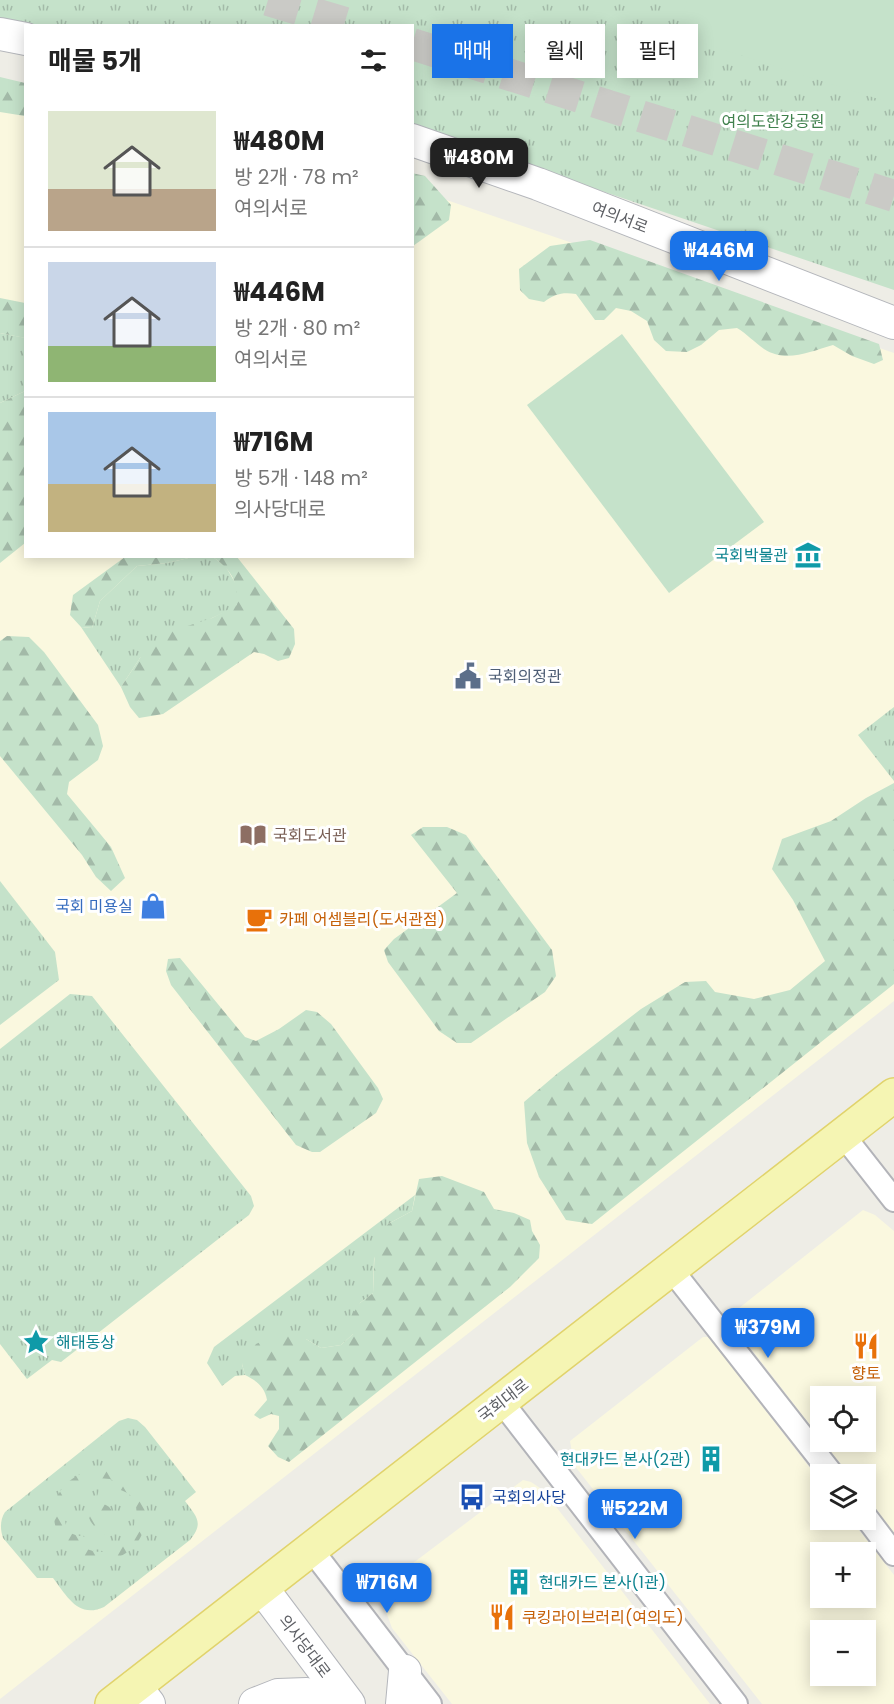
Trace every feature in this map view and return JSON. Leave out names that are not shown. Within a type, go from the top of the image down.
[{"type":"main road","points":[[0,34],[24,39]]},
{"type":"main road","name":"여의서로","points":[[414,141],[538,184],[894,323]]},
{"type":"main road","name":"국회대로","points":[[132,1698],[262,1587],[894,1095]]},
{"type":"main road","name":"의사당대로","points":[[262,1587],[349,1704]]},
{"type":"main road","points":[[402,1704],[405,1671]]},
{"type":"main road","points":[[255,1704],[278,1695],[307,1694],[328,1704]]},
{"type":"street","points":[[843,1135],[894,1200]]},
{"type":"street","points":[[671,1269],[824,1464]]},
{"type":"street","points":[[501,1401],[736,1704]]},
{"type":"street","points":[[876,1530],[894,1554]]},
{"type":"street","points":[[311,1549],[430,1704]]},
{"type":"shaded area","points":[[0,88],[24,93],[24,558],[414,558],[414,186],[432,195],[894,353],[894,1001],[0,1699]]},
{"type":"shaded area","points":[[863,1210],[875,1215],[894,1231],[894,1533],[876,1509],[876,1464],[841,1464],[831,1452],[876,1452],[876,1386],[810,1386],[810,1425],[729,1320],[729,1316]]},
{"type":"shaded area","points":[[703,1337],[708,1337],[810,1468],[810,1530],[859,1530],[868,1542],[810,1542],[810,1608],[876,1608],[876,1552],[894,1575],[894,1704],[762,1704],[574,1465],[570,1441]]},
{"type":"shaded area","points":[[523,1480],[543,1490],[710,1704],[452,1704],[392,1628],[383,1600],[384,1585]]},
{"type":"green space","name":"여의도한강공원","points":[[0,0],[894,0],[894,290],[414,127],[414,24],[24,24],[24,26],[0,24]]},
{"type":"green space","points":[[687,0],[894,0],[894,104],[698,42],[698,24],[680,24]]},
{"type":"green space","points":[[0,77],[24,83],[24,116],[0,112]]},
{"type":"green space","points":[[414,173],[425,176],[451,205],[449,220],[414,245]]},
{"type":"green space","points":[[590,240],[879,344],[883,360],[874,364],[852,356],[833,345],[798,355],[781,355],[764,349],[737,328],[719,330],[701,345],[687,352],[666,351],[654,340],[647,321],[631,311],[616,308],[604,320],[595,320],[576,294],[559,294],[544,302],[529,299],[520,290],[519,269],[550,246]]},
{"type":"green space","points":[[0,298],[24,303],[24,338],[0,333]]},
{"type":"green space","points":[[0,333],[24,338],[24,391],[0,403]]},
{"type":"green space","points":[[622,334],[764,522],[669,593],[527,405]]},
{"type":"green space","points":[[24,391],[24,544],[0,563],[0,403]]},
{"type":"green space","points":[[124,558],[189,558],[137,566],[100,601],[92,628],[81,627],[70,615],[73,595]]},
{"type":"green space","points":[[189,558],[214,558],[226,567],[237,586],[238,606],[140,658],[121,687],[81,627],[92,628],[100,601],[137,566]]},
{"type":"green space","points":[[214,558],[238,558],[294,629],[295,644],[289,658],[278,661],[254,652],[163,714],[139,718],[130,707],[121,687],[140,658],[169,632],[212,618],[237,605],[235,583],[225,567]]},
{"type":"green space","points":[[7,636],[29,637],[44,652],[98,725],[103,746],[98,760],[69,782],[67,794],[111,847],[125,878],[111,891],[96,877],[82,855],[0,756],[0,641]]},
{"type":"green space","points":[[894,707],[894,781],[858,735]]},
{"type":"green space","points":[[894,783],[894,984],[592,1224],[566,1220],[539,1177],[527,1143],[524,1102],[641,1009],[685,982],[706,981],[715,992],[754,999],[790,990],[825,961],[793,900],[772,869],[782,839],[831,821]]},
{"type":"green space","points":[[423,827],[447,827],[466,835],[552,950],[556,976],[545,992],[471,1043],[457,1043],[439,1031],[388,962],[384,950],[394,939],[457,893],[411,835]]},
{"type":"green space","points":[[0,881],[55,952],[59,980],[0,1025]]},
{"type":"green space","points":[[180,958],[245,1037],[256,1041],[279,1029],[306,1010],[317,1012],[331,1024],[378,1088],[383,1099],[376,1113],[320,1152],[312,1152],[296,1145],[171,985],[166,971],[168,959]]},
{"type":"green space","points":[[70,994],[92,996],[251,1196],[254,1206],[249,1215],[61,1362],[52,1360],[27,1379],[0,1344],[0,1049]]},
{"type":"green space","points":[[442,1176],[484,1192],[494,1209],[514,1213],[530,1220],[532,1231],[540,1245],[539,1258],[510,1287],[289,1462],[278,1457],[268,1446],[279,1429],[279,1416],[271,1414],[260,1419],[254,1415],[267,1400],[266,1395],[260,1385],[245,1375],[242,1364],[256,1344],[278,1334],[306,1339],[321,1348],[341,1345],[353,1334],[350,1318],[360,1303],[373,1293],[375,1244],[388,1224],[412,1211],[419,1179]]},
{"type":"green space","points":[[415,1195],[412,1211],[388,1224],[374,1259],[373,1293],[360,1303],[353,1334],[341,1345],[321,1348],[306,1339],[242,1364],[245,1375],[235,1376],[222,1386],[207,1363],[214,1347]]},
{"type":"green space","points":[[128,1418],[137,1420],[145,1427],[196,1492],[185,1501],[196,1516],[197,1529],[190,1540],[104,1607],[87,1610],[74,1604],[53,1578],[37,1578],[3,1538],[1,1521],[5,1512],[119,1421]]},
{"type":"green space","points":[[103,1468],[127,1478],[143,1495],[147,1506],[144,1530],[135,1546],[125,1554],[116,1558],[94,1561],[76,1555],[63,1542],[55,1525],[54,1507],[62,1489],[77,1476]],"holes":[[[98,1478],[110,1479],[118,1484],[109,1484],[99,1490],[97,1504],[89,1513],[90,1520],[99,1528],[98,1531],[83,1536],[68,1532],[65,1513],[69,1497],[80,1485]],[[113,1489],[128,1493],[135,1504],[136,1517],[131,1531],[122,1543],[109,1550],[93,1551],[76,1542],[94,1541],[104,1535],[113,1514],[110,1508],[103,1504],[103,1498],[106,1492]]]},
{"type":"tunnel","points":[[268,0],[348,24]]},
{"type":"tunnel","points":[[414,45],[894,196]]},
{"type":"place","name":"국회박물관","points":[[808,555]]},
{"type":"place","name":"국회의정관","points":[[468,676]]},
{"type":"place","name":"국회도서관","points":[[253,835]]},
{"type":"place","name":"국회 미용실","points":[[153,906]]},
{"type":"place","name":"카페 어셈블리(도서관점)","points":[[259,919]]},
{"type":"place","name":"해태동상","points":[[36,1342]]},
{"type":"place","name":"향토","points":[[866,1346]]},
{"type":"place","name":"현대카드 본사(2관)","points":[[711,1459]]},
{"type":"place","name":"국회의사당","points":[[472,1497]]},
{"type":"place","name":"현대카드 본사(1관)","points":[[519,1582]]},
{"type":"place","name":"쿠킹라이브러리(여의도)","points":[[502,1617]]}]
